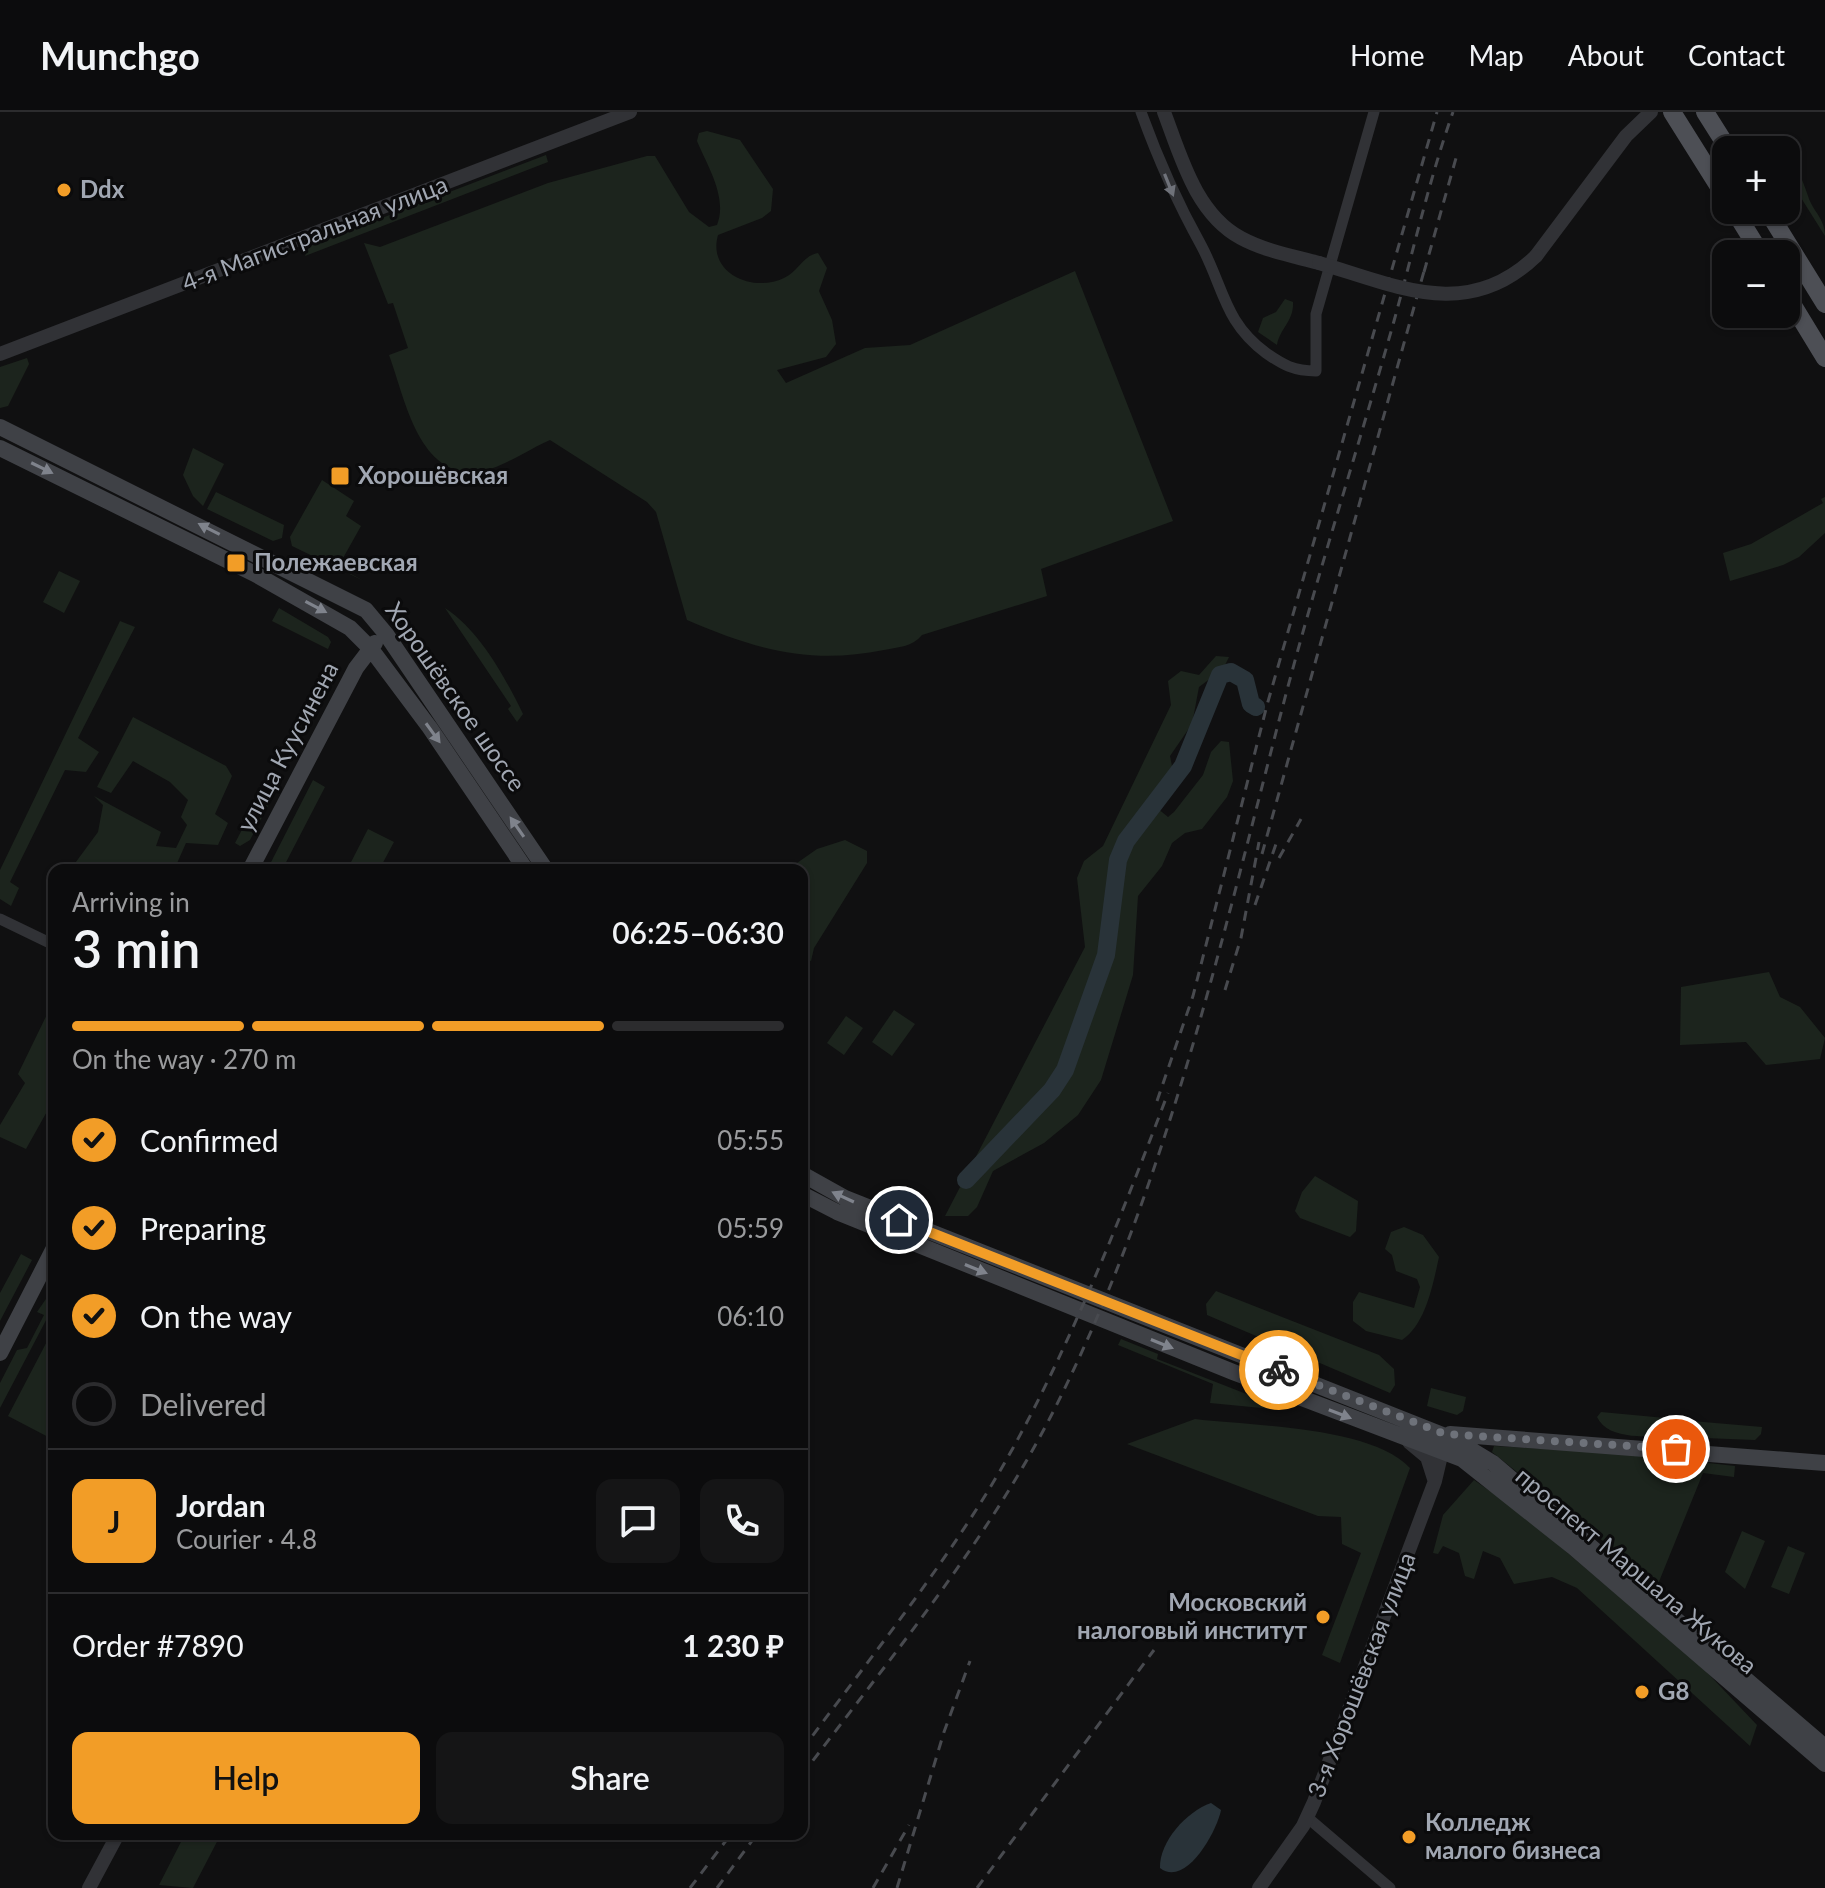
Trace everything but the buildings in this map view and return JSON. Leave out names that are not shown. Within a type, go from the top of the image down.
[{"type":"main road","points":[[1672,112],[1712,176]]},
{"type":"main road","points":[[1705,112],[1720,136]]},
{"type":"main road","points":[[1776,224],[1825,304]]},
{"type":"main road","points":[[1800,317],[1825,358]]},
{"type":"main road","name":"Хорошёвское шоссе","points":[[0,427],[359,606],[375,619],[542,864]]},
{"type":"main road","name":"Хорошёвское шоссе","points":[[0,448],[334,617],[371,649],[430,728],[522,864]]},
{"type":"main road","points":[[371,649],[380,631],[375,619]]},
{"type":"main road","points":[[371,649],[389,646],[403,661]]},
{"type":"main road","name":"улица Куусинена","points":[[253,864],[356,668],[371,649]]},
{"type":"main road","name":"проспект Маршала Жукова","points":[[808,1177],[845,1198],[1443,1442],[1573,1547],[1825,1764]]},
{"type":"main road","name":"проспект Маршала Жукова","points":[[808,1197],[837,1212],[1090,1315],[1402,1438],[1465,1445],[1493,1463],[1825,1747]]},
{"type":"main road","points":[[0,1353],[48,1260]]},
{"type":"main road","points":[[1465,1445],[1501,1436]]},
{"type":"main road","points":[[1493,1463],[1485,1447],[1501,1436]]},
{"type":"main road","points":[[1443,1442],[1501,1436],[1825,1463]]},
{"type":"street","points":[[1141,112],[1176,201],[1207,258],[1229,313],[1249,340],[1288,368],[1316,371],[1316,314],[1374,112]]},
{"type":"street","points":[[1164,112],[1200,198],[1219,222],[1256,245],[1428,294],[1457,295],[1499,284],[1536,256],[1626,136],[1651,112]]},
{"type":"street","name":"4-я Магистральная улица","points":[[0,354],[620,114]]},
{"type":"street","points":[[0,919],[48,942]]},
{"type":"street","points":[[1402,1438],[1427,1457],[1435,1481]]},
{"type":"street","name":"3-я Хорошёвская улица","points":[[1259,1888],[1308,1818],[1435,1481],[1443,1442]]},
{"type":"street","points":[[1308,1818],[1390,1888]]},
{"type":"street","points":[[89,1888],[115,1840]]},
{"type":"shaded area","points":[[707,131],[740,140],[773,189],[771,211],[762,218],[718,235],[716,249],[726,270],[747,281],[772,282],[789,275],[808,257],[818,253],[827,268],[819,291],[832,320],[836,344],[826,357],[777,370],[786,383],[865,348],[910,345],[1075,271],[1173,521],[1041,569],[1047,596],[922,635],[900,647],[857,654],[807,655],[759,646],[687,620],[656,512],[647,502],[550,440],[485,471],[457,470],[441,462],[427,449],[408,412],[389,355],[408,348],[393,303],[388,304],[364,243],[380,247],[548,183],[647,156],[655,156],[689,212],[709,227],[717,225],[720,215],[718,193],[697,141],[699,133]]},
{"type":"shaded area","points":[[546,155],[548,162],[305,256],[309,246]]},
{"type":"shaded area","points":[[1800,176],[1821,220],[1825,236],[1800,196]]},
{"type":"shaded area","points":[[1285,299],[1293,302],[1293,309],[1277,345],[1258,332],[1263,318],[1276,312]]},
{"type":"shaded area","points":[[27,358],[29,364],[8,406],[0,408],[0,367]]},
{"type":"shaded area","points":[[193,448],[224,464],[203,506],[193,496],[183,475]]},
{"type":"shaded area","points":[[322,480],[354,501],[346,516],[361,526],[338,567],[364,581],[292,546],[290,537]]},
{"type":"shaded area","points":[[216,492],[284,525],[282,538],[273,541],[207,509]]},
{"type":"shaded area","points":[[1825,497],[1825,533],[1799,557],[1730,581],[1723,553],[1751,544],[1823,503],[1821,499]]},
{"type":"shaded area","points":[[59,571],[80,581],[64,613],[43,602]]},
{"type":"shaded area","points":[[279,608],[328,637],[331,642],[328,649],[272,621]]},
{"type":"shaded area","points":[[445,608],[469,629],[500,670],[523,714],[517,722],[508,709],[511,706]]},
{"type":"shaded area","points":[[120,621],[135,627],[78,738],[99,752],[86,772],[65,770],[10,882],[19,888],[11,906],[0,899],[0,870]]},
{"type":"shaded area","points":[[1216,656],[1229,657],[1223,669],[1199,687],[1192,724],[1170,756],[1173,771],[1152,795],[1151,803],[1168,817],[1174,812],[1203,775],[1211,752],[1221,741],[1229,742],[1233,781],[1227,797],[1202,829],[1185,833],[1172,843],[1162,866],[1138,896],[1133,975],[1101,1080],[1078,1115],[1044,1143],[993,1171],[977,1207],[968,1216],[945,1216],[1085,947],[1077,878],[1084,861],[1103,846],[1171,705],[1168,681],[1181,671],[1199,675]]},
{"type":"shaded area","points":[[133,717],[226,766],[232,776],[215,814],[228,823],[218,845],[186,843],[177,864],[74,864],[98,832],[103,805],[94,796],[161,832],[156,846],[176,848],[187,825],[181,817],[188,800],[170,782],[133,761],[111,793],[97,787]]},
{"type":"shaded area","points":[[269,778],[280,783],[250,840],[240,846],[235,843]]},
{"type":"shaded area","points":[[313,780],[325,787],[285,864],[270,864]]},
{"type":"shaded area","points":[[368,829],[394,842],[382,864],[350,864]]},
{"type":"shaded area","points":[[845,840],[867,851],[867,863],[814,948],[811,961],[808,960],[808,864],[796,864],[817,849]]},
{"type":"shaded area","points":[[1769,972],[1780,997],[1800,1007],[1825,1038],[1820,1059],[1766,1065],[1746,1042],[1680,1045],[1681,987]]},
{"type":"shaded area","points":[[894,1010],[915,1024],[892,1056],[872,1042]]},
{"type":"shaded area","points":[[48,1012],[48,1110],[26,1149],[0,1137],[0,1125],[25,1083],[18,1074]]},
{"type":"shaded area","points":[[846,1016],[863,1028],[844,1055],[827,1043]]},
{"type":"shaded area","points":[[1315,1176],[1358,1201],[1356,1231],[1350,1237],[1300,1218],[1295,1211],[1302,1192]]},
{"type":"shaded area","points":[[1404,1227],[1423,1235],[1439,1257],[1423,1314],[1402,1340],[1366,1331],[1353,1321],[1353,1302],[1359,1292],[1414,1308],[1420,1287],[1417,1279],[1396,1271],[1392,1255],[1385,1249],[1391,1232]]},
{"type":"shaded area","points":[[21,1254],[32,1260],[0,1321],[0,1293]]},
{"type":"shaded area","points":[[1216,1291],[1379,1355],[1394,1369],[1395,1385],[1390,1393],[1207,1315],[1206,1304]]},
{"type":"shaded area","points":[[48,1296],[48,1316],[0,1408],[0,1383],[17,1350],[27,1348],[44,1315],[37,1312]]},
{"type":"shaded area","points":[[48,1339],[48,1437],[8,1416]]},
{"type":"shaded area","points":[[1121,1339],[1158,1354],[1157,1359],[1249,1395],[1253,1391],[1284,1403],[1281,1410],[1210,1403],[1213,1384],[1118,1345]]},
{"type":"shaded area","points":[[1431,1388],[1466,1397],[1463,1411],[1457,1415],[1427,1406]]},
{"type":"shaded area","points":[[1601,1412],[1676,1419],[1675,1437],[1621,1434],[1603,1425],[1597,1417]]},
{"type":"shaded area","points":[[1195,1419],[1340,1436],[1392,1454],[1410,1468],[1340,1663],[1322,1655],[1361,1553],[1342,1544],[1341,1517],[1318,1516],[1127,1444]]},
{"type":"shaded area","points":[[1680,1420],[1762,1427],[1761,1434],[1755,1440],[1679,1437]]},
{"type":"shaded area","points":[[1494,1446],[1620,1453],[1735,1466],[1734,1477],[1703,1473],[1656,1589],[1608,1545],[1492,1452]]},
{"type":"shaded area","points":[[1474,1480],[1517,1510],[1700,1665],[1757,1725],[1750,1746],[1577,1588],[1552,1577],[1514,1584],[1500,1558],[1483,1551],[1474,1579],[1465,1576],[1459,1553],[1443,1546],[1438,1554],[1433,1553],[1443,1515]]},
{"type":"shaded area","points":[[1742,1531],[1765,1541],[1745,1589],[1725,1572]]},
{"type":"shaded area","points":[[1788,1546],[1805,1553],[1789,1594],[1771,1587]]},
{"type":"shaded area","points":[[1211,1803],[1221,1810],[1199,1854],[1180,1870],[1170,1872],[1160,1868],[1164,1848],[1176,1829],[1193,1813]]},
{"type":"shaded area","points":[[182,1840],[218,1840],[193,1888],[159,1885]]},
{"type":"waterway","points":[[966,1180],[1052,1090],[1065,1070],[1106,955],[1118,860],[1126,841],[1183,766],[1220,675],[1231,672],[1245,680],[1251,704],[1256,707]]},
{"type":"railway","points":[[1157,1101],[1193,996],[1267,705],[1437,112]]},
{"type":"railway","points":[[808,1767],[936,1598],[1028,1459],[1093,1327],[1128,1242],[1186,1068],[1294,664],[1453,112]]},
{"type":"railway","points":[[1424,272],[1458,151]]},
{"type":"railway","points":[[1262,854],[1426,264]]},
{"type":"railway","points":[[1279,858],[1301,819]]},
{"type":"railway","points":[[1255,905],[1277,841]]},
{"type":"railway","points":[[1225,990],[1241,938],[1259,842]]},
{"type":"railway","points":[[808,1742],[939,1565],[1013,1448],[1077,1318],[1168,1093]]},
{"type":"railway","points":[[977,1888],[1154,1650]]},
{"type":"railway","points":[[897,1888],[944,1732],[970,1661]]},
{"type":"railway","points":[[873,1888],[909,1825]]},
{"type":"railway","points":[[690,1888],[726,1840]]},
{"type":"railway","points":[[717,1888],[753,1840]]},
{"type":"way so far","points":[[1279,1370],[1445,1434],[1676,1449]]},
{"type":"place","name":"Ddx","points":[[64,190]]},
{"type":"place","name":"Хорошёвская","points":[[340,476]]},
{"type":"place","name":"Полежаевская","points":[[236,563]]},
{"type":"place","name":"Московский налоговый институт","points":[[1323,1617]]},
{"type":"place","name":"G8","points":[[1642,1692]]},
{"type":"place","name":"Колледж малого бизнеса","points":[[1409,1837]]},
{"type":"route","points":[[899,1220],[1279,1370]]}]
